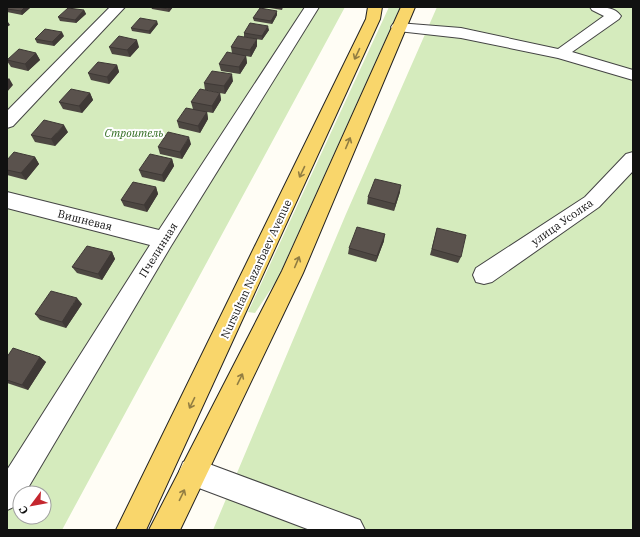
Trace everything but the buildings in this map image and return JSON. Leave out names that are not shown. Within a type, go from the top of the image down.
[{"type":"main road","name":"Nursultan Nazarbaev Avenue","points":[[131,530],[367,33],[373,19],[375,7]]},
{"type":"main road","points":[[164,530],[292,273],[408,7]]},
{"type":"street","points":[[7,122],[118,7]]},
{"type":"street","name":"Пчелинная","points":[[7,496],[164,240],[312,7]]},
{"type":"street","points":[[561,54],[619,13],[597,7]]},
{"type":"street","points":[[398,27],[461,32],[561,54],[633,75]]},
{"type":"street","name":"улица Усолка","points":[[484,275],[592,202],[633,159]]},
{"type":"street","name":"Вишневая","points":[[7,200],[164,240]]},
{"type":"street","points":[[193,472],[350,530]]},
{"type":"green space","name":"Строитель","points":[[7,7],[345,7],[62,530],[7,530]]},
{"type":"green space","points":[[389,7],[400,7],[277,280],[255,313],[248,312]]},
{"type":"green space","points":[[437,7],[633,7],[633,530],[213,530],[346,214]]}]
